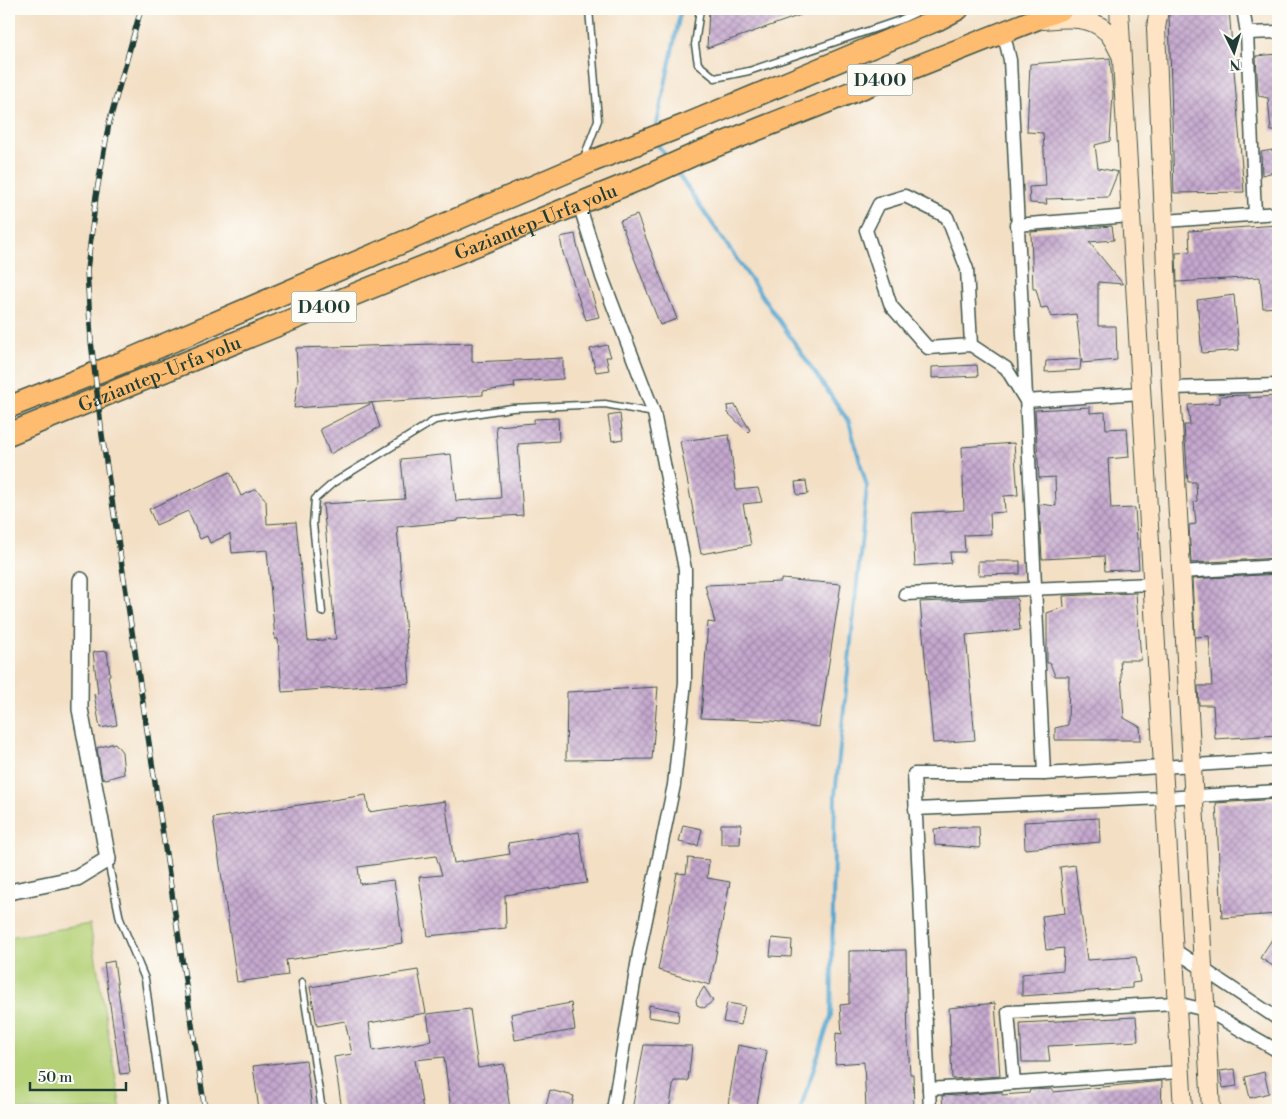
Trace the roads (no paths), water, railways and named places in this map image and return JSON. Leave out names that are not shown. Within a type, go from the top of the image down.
[{"type":"highway","name":"Gaziantep-Urfa yolu","points":[[9,406],[135,357],[581,166],[685,125],[937,20],[958,9]]},
{"type":"highway","name":"Gaziantep-Urfa yolu","points":[[9,434],[579,204],[698,153],[1012,27],[1062,9]]},
{"type":"main road","points":[[1119,9],[1183,1110]]},
{"type":"main road","points":[[1159,9],[1156,28],[1171,388],[1211,1110]]},
{"type":"main road","points":[[1012,27],[1066,17],[1091,22],[1107,32],[1122,57]]},
{"type":"street","points":[[1243,9],[1247,33],[1255,214]]},
{"type":"street","points":[[1012,27],[1010,60],[1016,224],[1044,774]]},
{"type":"street","points":[[1247,33],[1278,32]]},
{"type":"street","points":[[971,346],[967,269],[947,217],[905,196],[880,204],[866,230],[891,306],[928,348],[971,346],[1006,368],[1026,401]]},
{"type":"street","points":[[579,204],[602,277],[654,413],[685,569],[685,682],[674,785],[639,953],[612,1110]]},
{"type":"street","points":[[1164,221],[1278,213]]},
{"type":"street","points":[[1016,224],[1130,216]]},
{"type":"street","points":[[1171,388],[1278,385]]},
{"type":"street","points":[[1026,401],[1141,393]]},
{"type":"street","points":[[1181,572],[1278,566]]},
{"type":"street","points":[[9,892],[77,878],[108,860],[80,709],[80,580]]},
{"type":"street","points":[[905,594],[1152,584]]},
{"type":"street","points":[[930,1110],[914,774],[1044,774],[1278,760]]},
{"type":"street","points":[[915,808],[1194,797],[1278,791]]},
{"type":"street","points":[[1173,949],[1278,1019]]},
{"type":"street","points":[[1014,1084],[1008,1012],[1176,1003],[1206,1010],[1278,1051]]},
{"type":"street","points":[[929,1089],[1180,1072]]},
{"type":"lane","points":[[581,166],[598,120],[588,9]]},
{"type":"lane","points":[[700,9],[695,45],[698,64],[716,78],[749,71],[900,20],[924,9]]},
{"type":"lane","points":[[322,612],[312,524],[315,498],[333,483],[435,420],[512,408],[605,404],[654,413]]},
{"type":"lane","points":[[108,860],[120,919],[145,979],[163,1110]]},
{"type":"lane","points":[[302,982],[322,1110]]},
{"type":"waterway","points":[[656,128],[681,9]]},
{"type":"waterway","points":[[657,144],[668,159]]},
{"type":"waterway","points":[[676,171],[849,422],[867,487],[835,796],[831,1016],[800,1110]]},
{"type":"railway","points":[[141,9],[109,123],[96,196],[87,270],[91,341],[102,435],[205,1110]]}]
